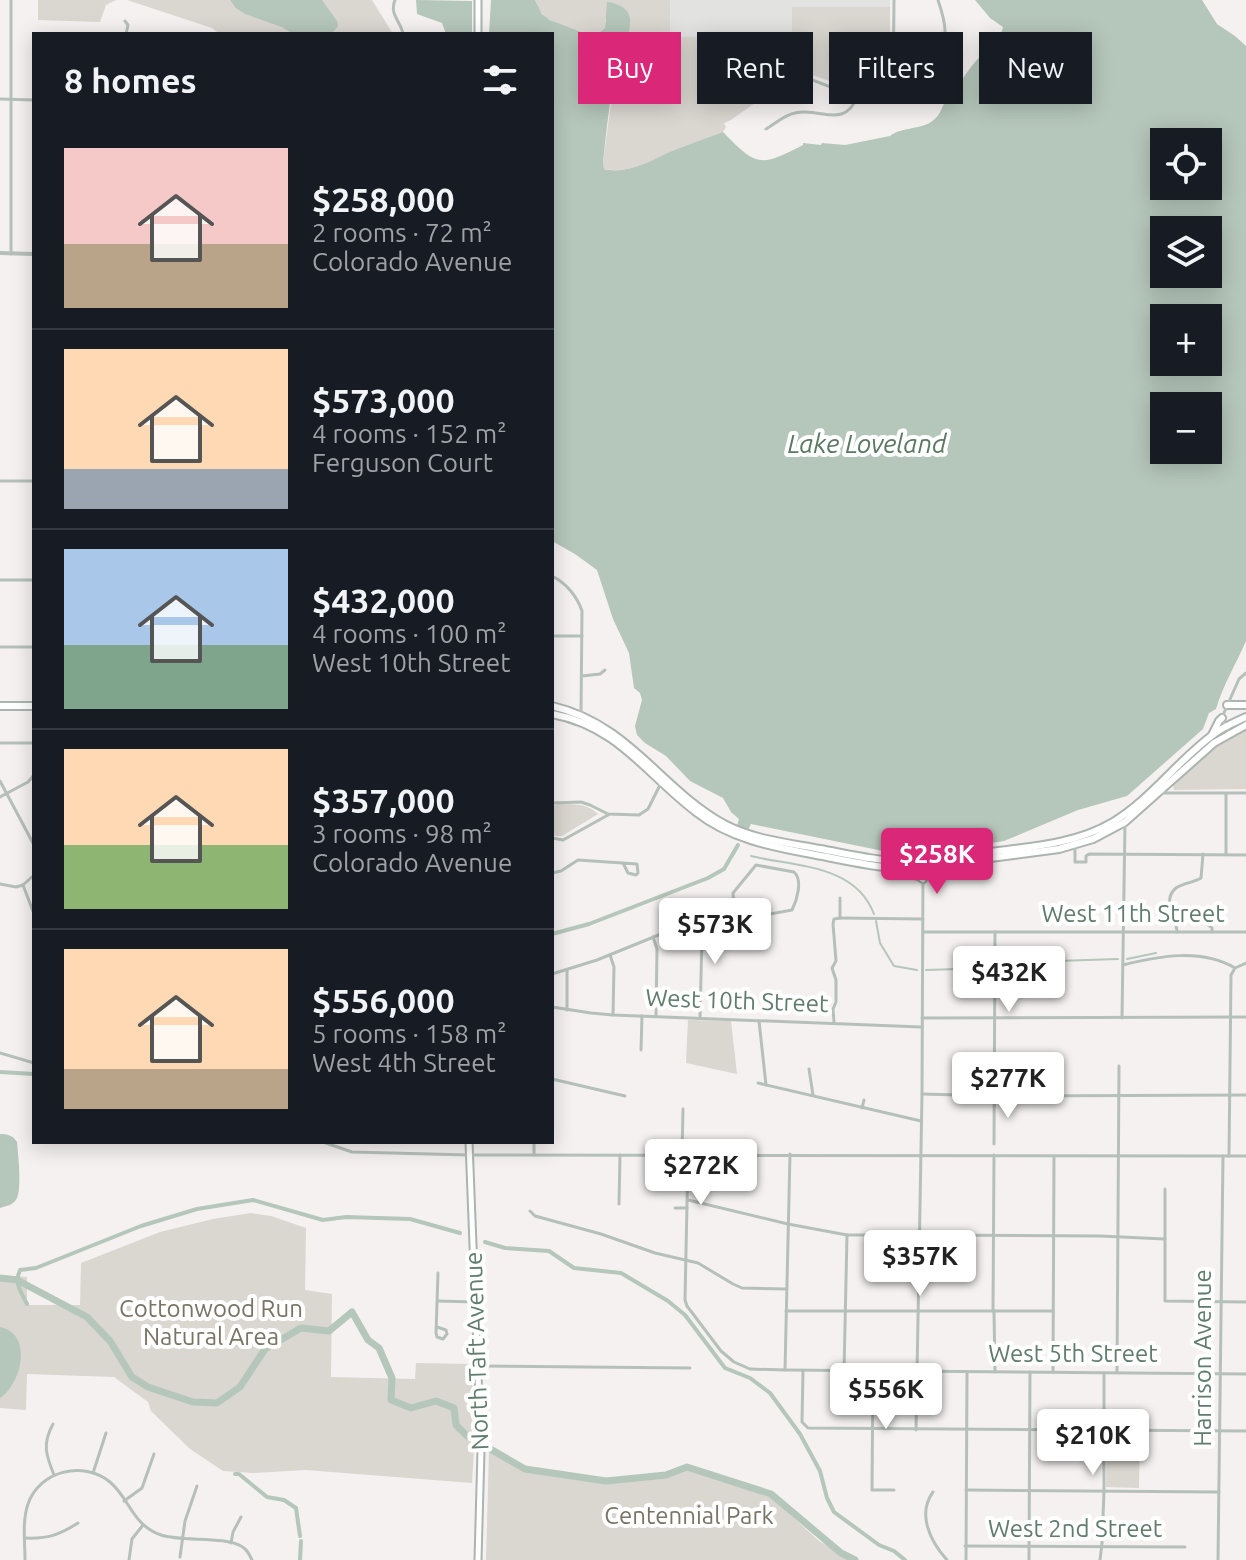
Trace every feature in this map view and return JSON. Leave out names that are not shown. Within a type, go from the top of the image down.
[{"type":"highway","points":[[1227,705],[1246,705]]},
{"type":"highway","points":[[0,706],[32,706]]},
{"type":"highway","points":[[554,707],[599,724],[621,738],[696,813],[736,836],[763,844],[892,868],[1075,845],[1108,833],[1125,822],[1212,736],[1222,718]]},
{"type":"highway","points":[[554,714],[580,717]]},
{"type":"highway","points":[[663,779],[711,815],[736,829],[768,839],[923,864],[1054,843],[1100,829],[1171,782],[1246,717]]},
{"type":"highway","points":[[1212,736],[1246,725]]},
{"type":"highway","points":[[1171,782],[1175,793]]},
{"type":"highway","points":[[1075,845],[1082,836]]},
{"type":"highway","points":[[892,868],[923,879]]},
{"type":"main road","points":[[478,0],[478,32]]},
{"type":"main road","name":"North Taft Avenue","points":[[469,1144],[481,1451],[478,1560]]},
{"type":"street","points":[[11,0],[11,254]]},
{"type":"street","points":[[395,0],[393,14],[402,32]]},
{"type":"street","points":[[894,0],[894,32]]},
{"type":"street","points":[[938,0],[946,25],[945,32]]},
{"type":"street","points":[[125,21],[128,25],[126,32]]},
{"type":"street","points":[[0,99],[32,100]]},
{"type":"street","points":[[766,129],[794,113],[842,115],[853,104]]},
{"type":"street","points":[[0,253],[32,254]]},
{"type":"street","points":[[0,481],[32,481]]},
{"type":"street","points":[[554,577],[565,585],[580,605],[583,617],[580,717]]},
{"type":"street","points":[[0,580],[32,580]]},
{"type":"street","points":[[554,636],[582,636]]},
{"type":"street","points":[[0,647],[32,647]]},
{"type":"street","points":[[582,676],[600,674],[605,670]]},
{"type":"street","points":[[1228,730],[1222,718],[1239,679],[1246,673]]},
{"type":"street","points":[[0,743],[32,743]]},
{"type":"street","points":[[554,838],[563,840],[607,815],[642,814],[650,806],[663,779]]},
{"type":"street","points":[[0,797],[32,780]]},
{"type":"street","points":[[0,781],[32,841]]},
{"type":"street","points":[[1158,790],[1175,793],[1246,793]]},
{"type":"street","points":[[1226,793],[1226,854]]},
{"type":"street","points":[[554,803],[587,803],[612,815]]},
{"type":"street","points":[[1122,1018],[1125,822]]},
{"type":"street","points":[[1075,845],[1075,862],[1086,862],[1089,854],[1246,855]]},
{"type":"street","points":[[1177,932],[1171,915],[1172,894],[1177,887],[1201,878],[1203,854]]},
{"type":"street","points":[[554,873],[578,860],[623,863]]},
{"type":"street","points":[[916,1430],[923,864]]},
{"type":"street","points":[[756,865],[794,872],[798,876],[794,906],[789,912],[746,918],[739,914],[735,904],[734,891],[756,865]]},
{"type":"street","points":[[0,884],[16,887],[32,877]]},
{"type":"street","points":[[23,885],[32,909]]},
{"type":"street","points":[[840,898],[840,918]]},
{"type":"street","points":[[554,973],[610,955],[735,904]]},
{"type":"street","points":[[1176,922],[1188,917],[1196,918],[1203,920],[1212,932]]},
{"type":"street","points":[[834,1023],[836,980],[832,968],[836,961],[833,921],[840,918],[923,919]]},
{"type":"street","points":[[698,919],[702,932],[700,1018]]},
{"type":"street","name":"West 11th Street","points":[[923,932],[1246,932]]},
{"type":"street","points":[[994,1144],[995,932]]},
{"type":"street","points":[[653,937],[657,954],[656,1016]]},
{"type":"street","points":[[610,955],[614,967],[613,1015]]},
{"type":"street","points":[[1123,965],[1163,957],[1189,956],[1220,960],[1235,968]]},
{"type":"street","points":[[1229,1156],[1231,975],[1235,968],[1246,963]]},
{"type":"street","points":[[567,970],[567,1010]]},
{"type":"street","name":"West 10th Street","points":[[554,1007],[613,1015],[921,1027]]},
{"type":"street","points":[[641,1050],[642,1016]]},
{"type":"street","points":[[922,1018],[1246,1017]]},
{"type":"street","points":[[759,1020],[766,1085]]},
{"type":"street","points":[[0,1053],[32,1062]]},
{"type":"street","points":[[1117,1372],[1119,1066]]},
{"type":"street","points":[[809,1069],[813,1095]]},
{"type":"street","points":[[554,1079],[625,1096]]},
{"type":"street","points":[[758,1083],[921,1121]]},
{"type":"street","points":[[922,1094],[1246,1095]]},
{"type":"street","points":[[862,1108],[864,1100]]},
{"type":"street","points":[[682,1155],[683,1109]]},
{"type":"street","points":[[328,1144],[363,1153],[469,1155],[1246,1156]]},
{"type":"street","points":[[339,1144],[339,1149]]},
{"type":"street","points":[[534,1144],[534,1155]]},
{"type":"street","points":[[785,1370],[790,1154]]},
{"type":"street","points":[[619,1204],[620,1155]]},
{"type":"street","points":[[687,1260],[688,1155]]},
{"type":"street","points":[[994,1155],[995,1372]]},
{"type":"street","points":[[1053,1372],[1054,1155]]},
{"type":"street","name":"Harrison Avenue","points":[[1218,1560],[1223,1156]]},
{"type":"street","points":[[1165,1189],[1165,1301],[1246,1302]]},
{"type":"street","points":[[688,1200],[847,1235],[888,1235]]},
{"type":"street","points":[[675,1208],[687,1208]]},
{"type":"street","points":[[530,1211],[535,1216],[704,1266],[742,1288],[786,1289]]},
{"type":"street","points":[[844,1371],[847,1235]]},
{"type":"street","points":[[919,1235],[1165,1239]]},
{"type":"street","name":"West 5th Street","points":[[687,1260],[687,1306],[726,1356],[739,1366],[755,1370],[1246,1374]]},
{"type":"street","points":[[437,1327],[438,1273]]},
{"type":"street","points":[[437,1301],[475,1302]]},
{"type":"street","points":[[786,1311],[1053,1311]]},
{"type":"street","points":[[478,1366],[690,1368]]},
{"type":"street","points":[[803,1371],[802,1422],[812,1429],[1246,1431]]},
{"type":"street","points":[[873,1371],[872,1490],[894,1490]]},
{"type":"street","points":[[966,1560],[967,1372]]},
{"type":"street","points":[[1029,1560],[1030,1372]]},
{"type":"street","points":[[1100,1560],[1104,1491],[1104,1373]]},
{"type":"street","points":[[53,1424],[46,1443],[48,1461],[54,1475]]},
{"type":"street","points":[[93,1473],[106,1433]]},
{"type":"street","points":[[124,1501],[142,1488],[154,1454]]},
{"type":"street","points":[[25,1560],[28,1503],[38,1487],[54,1475],[81,1470],[111,1483],[143,1525],[158,1534],[231,1543],[244,1548],[252,1560]]},
{"type":"street","points":[[180,1557],[185,1521],[197,1486]]},
{"type":"street","points":[[966,1490],[1219,1492]]},
{"type":"street","points":[[933,1492],[926,1501],[926,1519],[934,1542],[947,1560]]},
{"type":"street","points":[[231,1543],[241,1517]]},
{"type":"street","points":[[25,1538],[59,1534],[78,1523]]},
{"type":"street","points":[[129,1560],[132,1539],[143,1525]]},
{"type":"street","name":"West 2nd Street","points":[[965,1546],[1185,1547]]},
{"type":"shaded area","points":[[670,0],[890,0],[890,32],[829,32],[829,81],[813,75],[813,32],[697,32],[697,37],[681,37],[681,32],[670,32]]},
{"type":"green space","points":[[38,0],[116,0],[106,5],[100,22],[38,20]]},
{"type":"green space","points":[[127,0],[372,0],[392,32],[217,32]]},
{"type":"green space","points":[[535,0],[670,0],[670,32],[628,32],[629,29],[605,19],[605,28],[600,32],[580,32],[542,13]]},
{"type":"green space","points":[[792,7],[890,7],[890,32],[829,32],[829,81],[813,75],[813,32],[792,32]]},
{"type":"green space","points":[[681,37],[697,37],[697,104],[753,104],[724,123],[726,127],[723,132],[639,166],[620,171],[604,169],[611,104],[681,104]]},
{"type":"green space","points":[[1246,729],[1246,789],[1174,790],[1173,785],[1212,749]]},
{"type":"green space","points":[[574,804],[598,814],[562,836],[556,836],[554,806]]},
{"type":"green space","points":[[688,1020],[731,1021],[737,1074],[686,1063]]},
{"type":"green space","name":"Cottonwood Run Natural Area","points":[[251,1213],[306,1228],[305,1290],[332,1294],[331,1377],[415,1379],[416,1363],[471,1364],[475,1431],[472,1483],[306,1470],[223,1471],[190,1449],[151,1411],[148,1402],[114,1377],[27,1374],[26,1410],[0,1408],[0,1275],[27,1277],[27,1305],[80,1305],[81,1263],[160,1232]]},
{"type":"green space","points":[[1107,1434],[1140,1434],[1139,1488],[1106,1487]]},
{"type":"green space","name":"Centennial Park","points":[[489,1450],[521,1469],[583,1481],[633,1481],[669,1476],[680,1470],[700,1473],[772,1498],[819,1541],[853,1560],[486,1560]]},
{"type":"water","points":[[230,0],[322,0],[338,26],[332,32],[290,32],[236,8]]},
{"type":"water","points":[[416,0],[472,1],[472,32],[445,32],[442,23],[417,14]]},
{"type":"water","name":"Lake Loveland","points":[[491,0],[535,0],[542,14],[550,20],[581,32],[578,32],[578,104],[610,104],[603,162],[604,169],[613,170],[638,166],[723,132],[744,152],[760,160],[777,157],[803,143],[845,145],[890,136],[926,125],[936,117],[944,104],[963,104],[963,79],[979,58],[979,104],[1092,104],[1092,32],[1001,32],[1003,27],[990,18],[975,0],[1202,0],[1217,24],[1246,46],[1246,641],[1216,709],[1209,713],[1203,729],[1127,796],[1078,810],[1004,841],[903,853],[751,824],[748,830],[737,826],[739,819],[723,798],[690,781],[666,756],[637,735],[635,726],[642,700],[634,688],[629,653],[613,619],[597,570],[554,542],[554,32],[489,32]]},
{"type":"water","name":"Lake Loveland","points":[[607,2],[625,9],[629,32],[600,32],[605,28]]},
{"type":"water","points":[[0,1134],[10,1135],[17,1142],[19,1179],[16,1200],[0,1208]]},
{"type":"water","points":[[0,1327],[10,1331],[17,1339],[21,1360],[14,1382],[0,1398]]},
{"type":"waterway","points":[[554,933],[589,924],[708,878],[724,869],[738,845]]},
{"type":"waterway","points":[[751,856],[822,870],[839,877],[853,885],[874,914]]},
{"type":"waterway","points":[[876,921],[880,943],[894,966],[917,970]]},
{"type":"waterway","points":[[1127,959],[1156,953]]},
{"type":"waterway","points":[[998,969],[1057,961],[1118,959]]},
{"type":"waterway","points":[[926,970],[990,968]]},
{"type":"waterway","points":[[0,1072],[32,1074]]},
{"type":"waterway","points":[[27,1304],[18,1283],[20,1270],[36,1268],[141,1226],[197,1209],[253,1200],[323,1220],[346,1217],[410,1219],[460,1233]]},
{"type":"waterway","points":[[485,1242],[505,1248],[549,1251],[574,1268],[621,1273],[668,1301],[685,1315],[725,1368],[750,1378],[770,1393],[800,1434],[820,1471],[834,1512],[905,1560]]},
{"type":"waterway","points":[[0,1278],[17,1280],[87,1317],[110,1341],[132,1377],[148,1387],[193,1402],[217,1403],[240,1387],[265,1349],[301,1328],[329,1331],[352,1312],[368,1340],[379,1348],[392,1378],[391,1400],[411,1408],[436,1401],[454,1408],[456,1425],[466,1435],[525,1469],[606,1481],[666,1475],[687,1467],[771,1494],[841,1553],[855,1560]]},
{"type":"waterway","points":[[235,1474],[267,1497],[284,1500],[296,1508],[300,1536]]},
{"type":"waterway","points":[[300,1560],[301,1541]]}]
